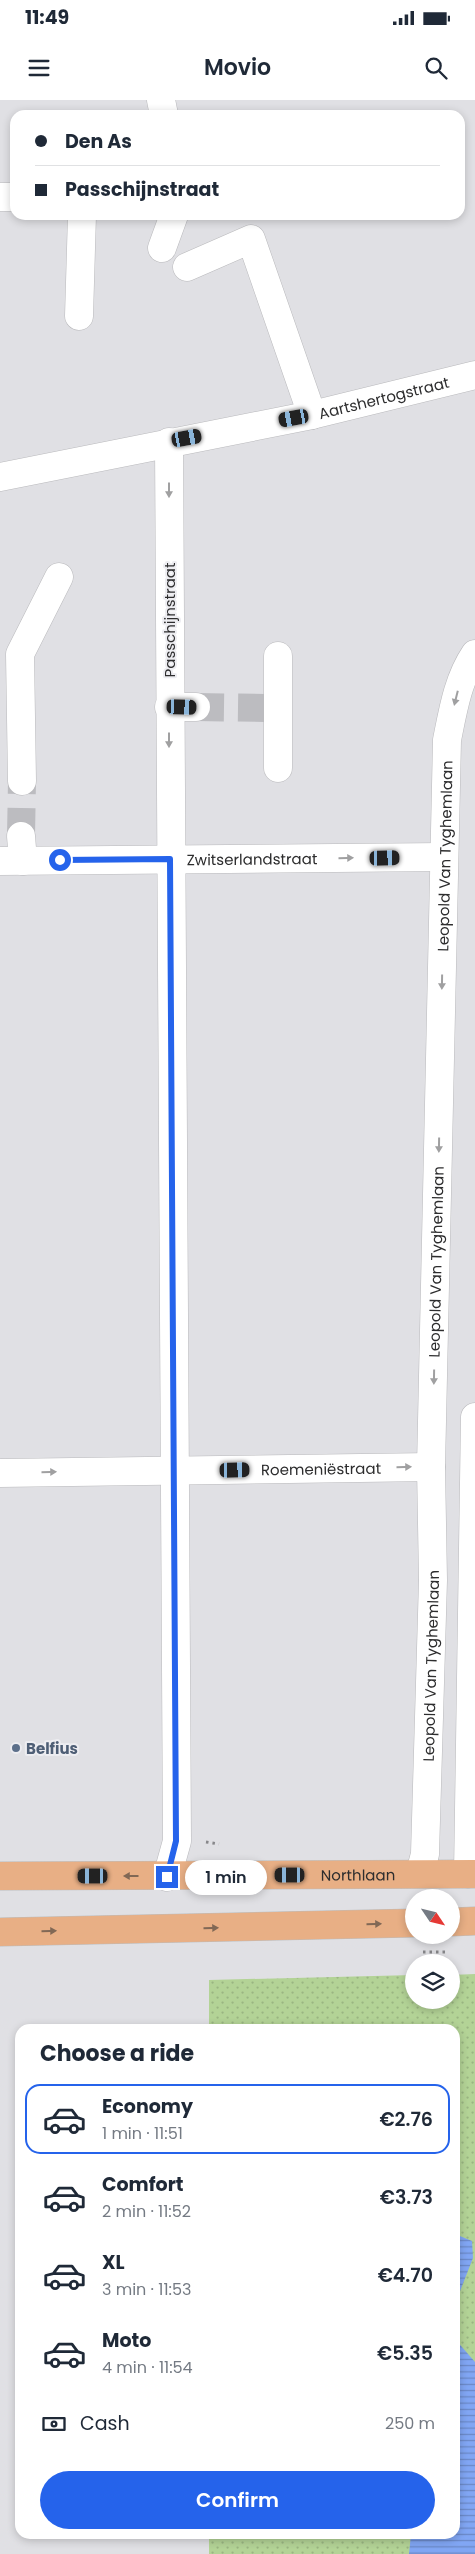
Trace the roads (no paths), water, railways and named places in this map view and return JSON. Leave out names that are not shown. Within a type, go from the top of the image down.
[{"type":"main road","name":"Northlaan","points":[[0,1876],[167,1877],[420,1873],[472,1874]]},
{"type":"main road","points":[[460,1922],[475,1921]]},
{"type":"main road","points":[[0,1932],[405,1923]]},
{"type":"street","points":[[79,316],[82,220]]},
{"type":"street","points":[[162,248],[172,220]]},
{"type":"street","points":[[187,267],[251,239],[312,415]]},
{"type":"street","name":"Aartshertogstraat","points":[[0,477],[312,415],[475,375]]},
{"type":"street","name":"Passchijnstraat","points":[[167,1877],[176,1841],[176,1471],[170,859],[182,707],[169,442]]},
{"type":"street","points":[[22,781],[20,654],[59,577]]},
{"type":"street","name":"Leopold Van Tyghemlaan","points":[[420,1873],[425,1854],[433,1580],[431,1467],[447,740],[457,692],[468,664],[475,654]]},
{"type":"street","points":[[278,656],[272,709],[278,768]]},
{"type":"street","name":"Zwitserlandstraat","points":[[15,852],[170,859],[444,857]]},
{"type":"street","points":[[472,1874],[475,1417]]},
{"type":"street","name":"Roemeniëstraat","points":[[0,1473],[431,1467]]},
{"type":"water","points":[[460,2236],[472,2241],[473,2258],[460,2291]]},
{"type":"water","points":[[460,2345],[475,2362],[475,2554],[409,2554],[410,2539],[460,2539]]},
{"type":"tunnel","points":[[196,707],[265,708]]},
{"type":"tunnel","points":[[21,836],[22,781]]},
{"type":"place","name":"Belfius","points":[[16,1748]]}]
